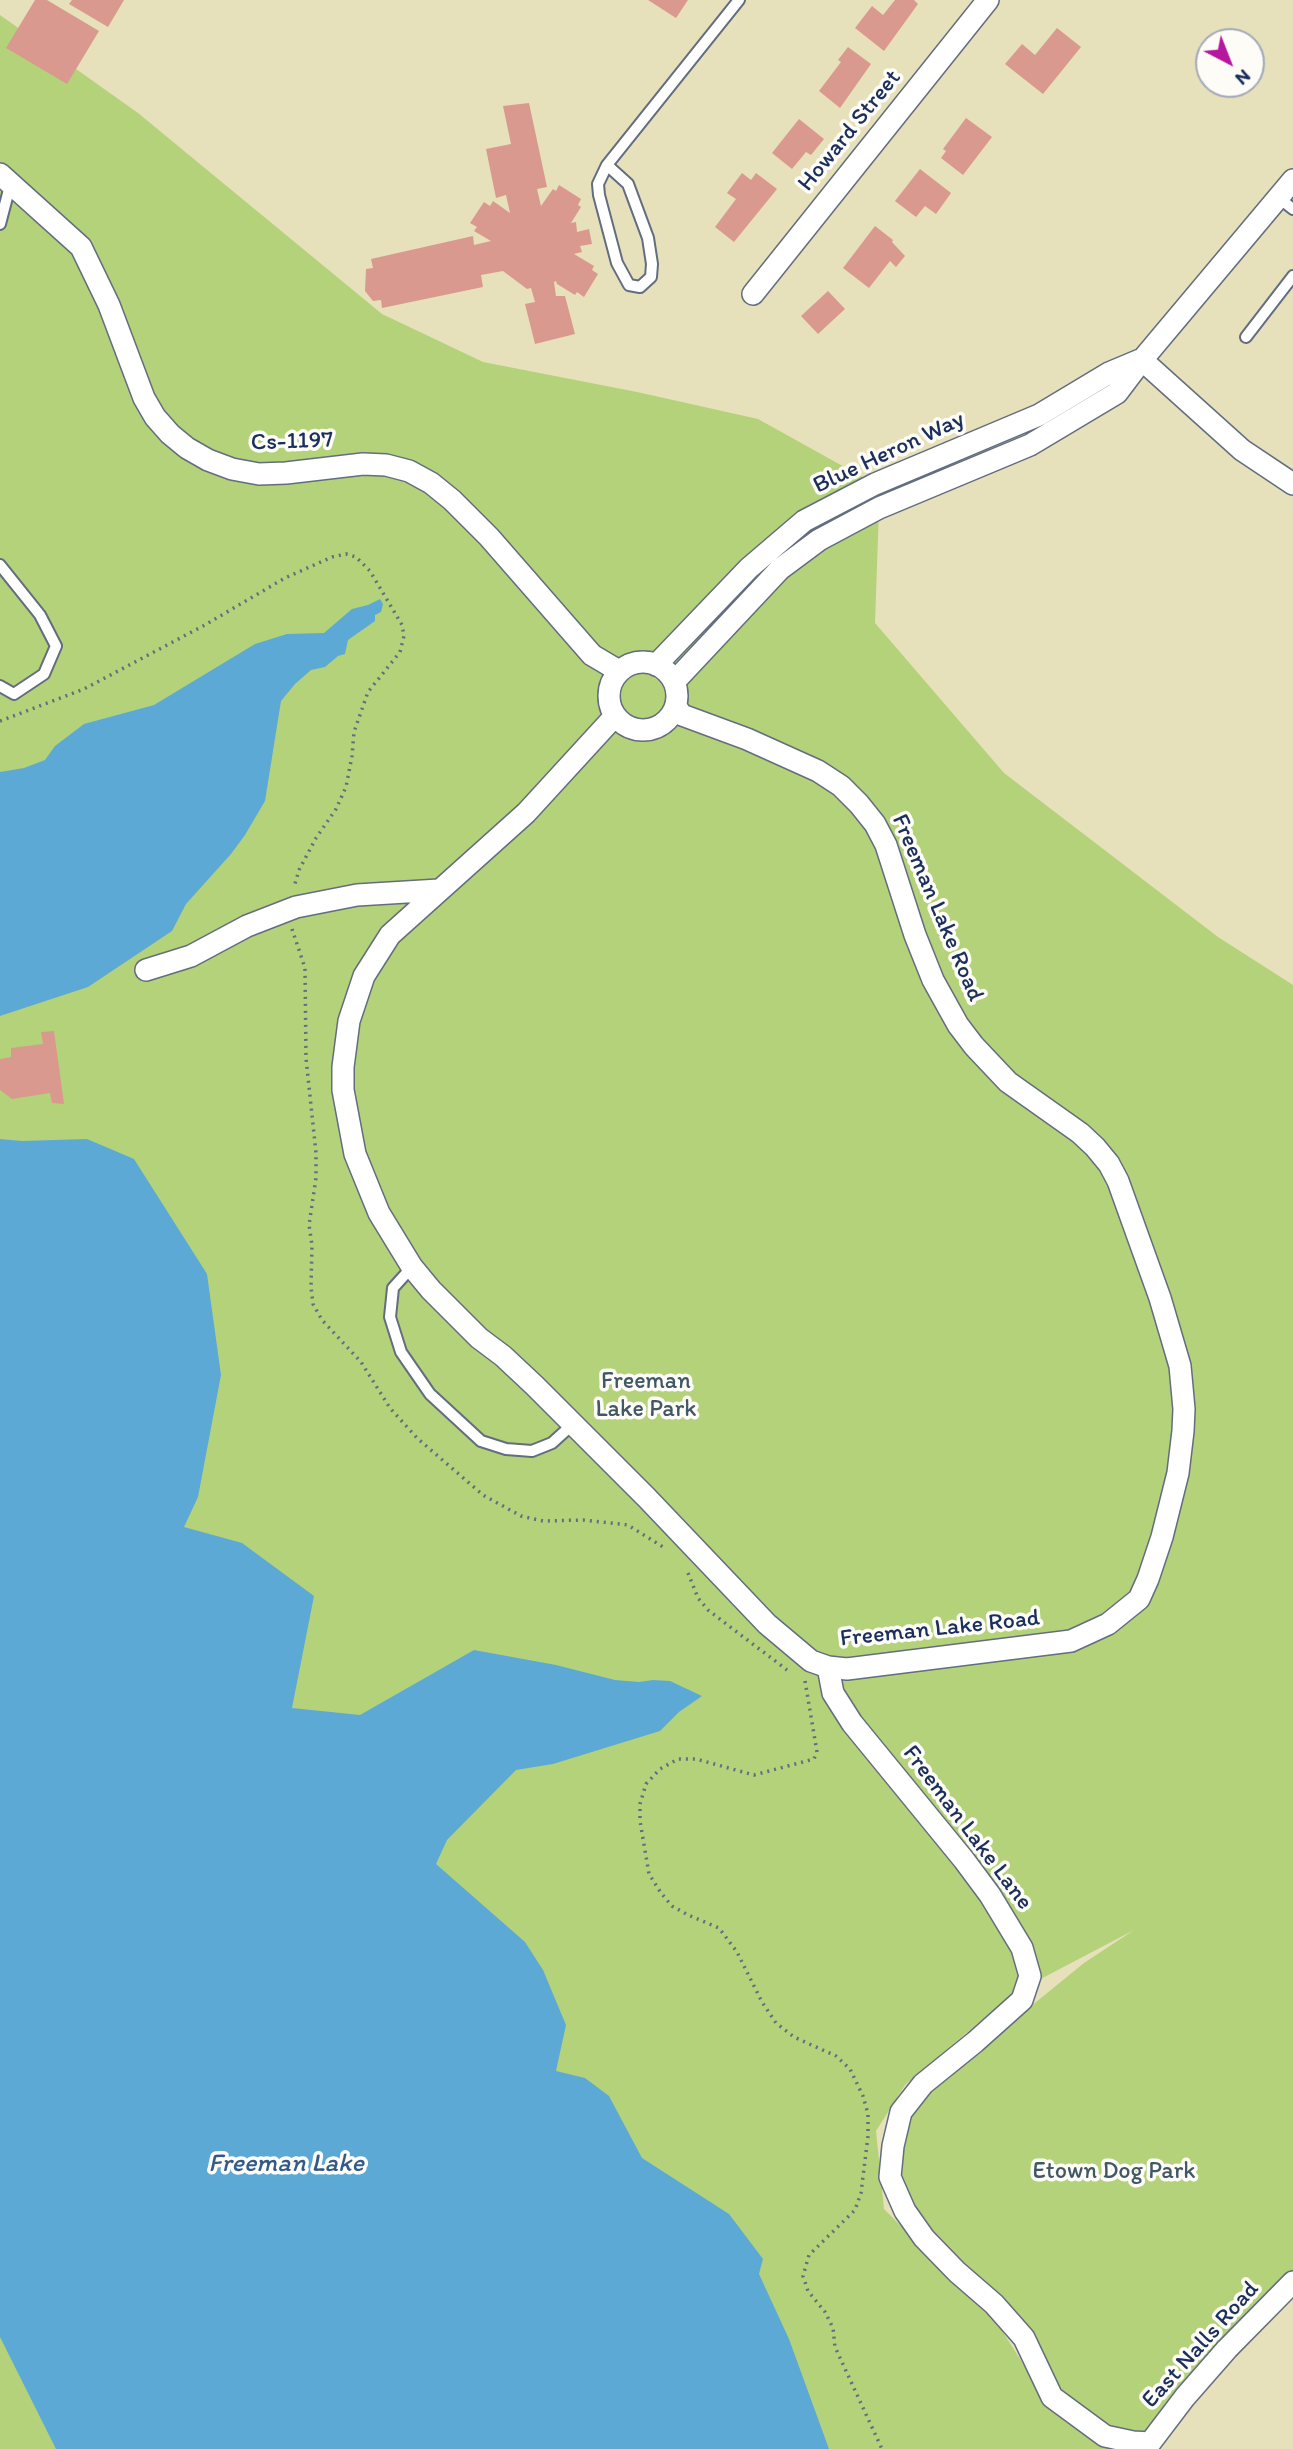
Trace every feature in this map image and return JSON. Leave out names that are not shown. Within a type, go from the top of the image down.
[{"type":"street","name":"Howard Street","points":[[753,294],[988,0]]},
{"type":"street","name":"Cs-1197","points":[[5,178],[81,247],[109,305],[144,398],[155,417],[187,449],[220,465],[259,474],[286,474],[363,464],[409,471],[431,483],[452,500],[489,537],[592,655],[619,671]]},
{"type":"street","name":"Blue Heron Way","points":[[674,682],[780,569],[819,540],[879,508],[1030,445],[1117,393],[1142,359],[1286,203],[1293,180]]},
{"type":"street","points":[[1142,359],[1242,450],[1293,484]]},
{"type":"street","name":"Blue Heron Way","points":[[656,664],[750,568],[804,521],[875,484],[1039,415],[1109,373],[1142,359]]},
{"type":"street","points":[[631,663],[656,664],[668,672],[674,682],[676,707],[665,722],[652,730],[640,731],[625,727],[614,717],[610,706],[608,694],[612,681],[619,671],[631,663]]},
{"type":"street","name":"Freeman Lake Road","points":[[614,717],[526,813],[390,935],[364,976],[349,1021],[343,1067],[346,1113],[355,1154],[379,1213],[412,1267],[430,1290],[518,1369],[648,1498],[767,1624],[811,1661],[828,1667],[847,1669],[1072,1641],[1108,1624],[1139,1599],[1149,1579],[1162,1537],[1178,1473],[1183,1431],[1181,1377],[1160,1298],[1114,1172],[1095,1147],[1080,1133],[1008,1082],[958,1025],[933,980],[915,935],[895,867],[875,824],[850,795],[818,771],[747,738],[682,715],[676,707]]},
{"type":"street","points":[[146,970],[191,956],[247,926],[291,909],[357,895],[439,890]]},
{"type":"street","name":"Freeman Lake Lane","points":[[828,1667],[833,1693],[852,1723],[990,1895],[1022,1948],[1030,1976],[1022,2000],[923,2084],[901,2112],[893,2146],[890,2177],[905,2211],[924,2238],[994,2305],[1024,2338],[1052,2397],[1105,2436],[1148,2446]]},
{"type":"street","name":"East Nalls Road","points":[[1148,2446],[1185,2397],[1227,2349],[1293,2282]]},
{"type":"lane","points":[[607,165],[628,184],[648,238],[651,277],[640,287],[629,285],[617,263],[598,184],[607,165],[739,0]]},
{"type":"lane","points":[[0,223],[5,178]]},
{"type":"lane","points":[[1247,337],[1293,276]]},
{"type":"lane","points":[[0,565],[40,615],[56,646],[44,674],[14,694],[0,686]]},
{"type":"lane","points":[[412,1267],[393,1288],[390,1317],[401,1352],[430,1394],[481,1441],[506,1450],[532,1451],[552,1443],[573,1424]]},
{"type":"path","points":[[0,721],[84,689],[203,626],[285,578],[332,558],[346,554],[356,556],[370,571],[401,625],[404,636],[400,652],[368,692],[354,732],[346,788],[299,870],[292,895],[290,921],[305,968],[306,1058],[316,1141],[316,1178],[309,1225],[313,1304],[322,1320],[361,1362],[390,1408],[417,1438],[483,1495],[521,1516],[543,1521],[583,1520],[628,1525],[671,1552]]},
{"type":"path","points":[[684,1567],[698,1598],[708,1611],[790,1672]]},
{"type":"path","points":[[797,1676],[804,1679],[817,1752],[814,1759],[754,1775],[696,1759],[678,1759],[660,1769],[646,1784],[640,1804],[640,1821],[649,1874],[661,1893],[672,1906],[719,1928],[737,1952],[762,2002],[776,2023],[794,2037],[836,2056],[850,2068],[863,2096],[868,2114],[868,2136],[861,2193],[855,2210],[809,2255],[803,2276],[808,2291],[825,2312],[833,2328],[835,2347],[882,2449]]},
{"type":"green space","name":"Freeman Lake Park","points":[[0,15],[138,113],[382,314],[483,362],[758,419],[875,484],[879,508],[875,623],[1004,773],[1218,937],[1293,985],[1293,2297],[1150,2443],[1105,2436],[1052,2397],[1036,2361],[924,2238],[890,2177],[901,2112],[1084,1963],[1134,1930],[1012,1994],[905,2085],[876,2131],[884,2209],[997,2323],[1047,2401],[1095,2442],[1131,2449],[0,2449]]},
{"type":"water","points":[[380,599],[383,604],[381,612],[375,615],[375,621],[348,640],[345,654],[338,656],[325,667],[311,670],[281,701],[265,801],[231,854],[186,904],[172,931],[88,987],[0,1016],[0,772],[24,768],[45,760],[55,746],[84,724],[154,705],[255,644],[287,634],[324,633],[352,609]]},
{"type":"water","name":"Freeman Lake","points":[[0,1139],[87,1139],[134,1159],[207,1274],[221,1375],[198,1497],[184,1527],[242,1543],[314,1596],[292,1708],[360,1715],[474,1650],[556,1665],[615,1680],[670,1681],[702,1696],[679,1712],[660,1731],[553,1764],[516,1770],[447,1840],[436,1864],[525,1942],[543,1970],[566,2025],[556,2071],[585,2078],[609,2096],[642,2158],[729,2214],[763,2259],[759,2274],[789,2339],[829,2449],[56,2449],[0,2337]]},
{"type":"building","points":[[35,0],[47,0],[99,31],[67,84],[6,48]]},
{"type":"building","points":[[72,0],[124,0],[108,27],[69,4]]},
{"type":"building","points":[[648,0],[688,0],[676,18]]},
{"type":"building","points":[[895,0],[914,0],[918,4],[884,51],[855,28],[872,6],[883,15]]},
{"type":"building","points":[[1057,28],[1081,47],[1043,94],[1005,64],[1022,44],[1035,55]]},
{"type":"building","points":[[848,47],[871,64],[840,108],[819,91],[841,62],[838,60]]},
{"type":"building","points":[[529,103],[547,187],[537,189],[541,206],[559,185],[581,199],[578,205],[581,207],[571,223],[576,222],[577,232],[589,229],[592,244],[580,246],[582,252],[574,254],[594,266],[592,270],[598,274],[584,297],[577,292],[575,295],[554,282],[556,296],[565,296],[575,334],[535,344],[525,304],[535,302],[531,288],[527,289],[503,271],[481,275],[483,287],[382,308],[381,300],[373,301],[365,291],[366,269],[373,268],[371,259],[473,236],[474,245],[491,241],[474,231],[477,227],[470,223],[484,202],[490,206],[493,201],[510,213],[506,195],[496,198],[486,149],[511,144],[503,106]]},
{"type":"building","points":[[966,118],[992,137],[963,175],[941,158],[946,151],[943,149]]},
{"type":"building","points":[[799,119],[824,139],[811,155],[806,152],[792,169],[772,153]]},
{"type":"building","points":[[920,169],[951,193],[936,214],[925,206],[916,217],[895,201]]},
{"type":"building","points":[[742,173],[751,180],[756,173],[777,189],[734,242],[715,227],[736,199],[727,193]]},
{"type":"building","points":[[875,226],[893,240],[905,256],[896,267],[890,261],[869,288],[843,268]]},
{"type":"building","points":[[828,291],[845,309],[818,334],[801,316]]},
{"type":"building","points":[[54,1031],[64,1104],[52,1103],[50,1093],[12,1099],[0,1090],[0,1059],[11,1057],[11,1048],[43,1044],[41,1032]]},
{"type":"park label","name":"Etown Dog Park","points":[[1114,2172]]}]
